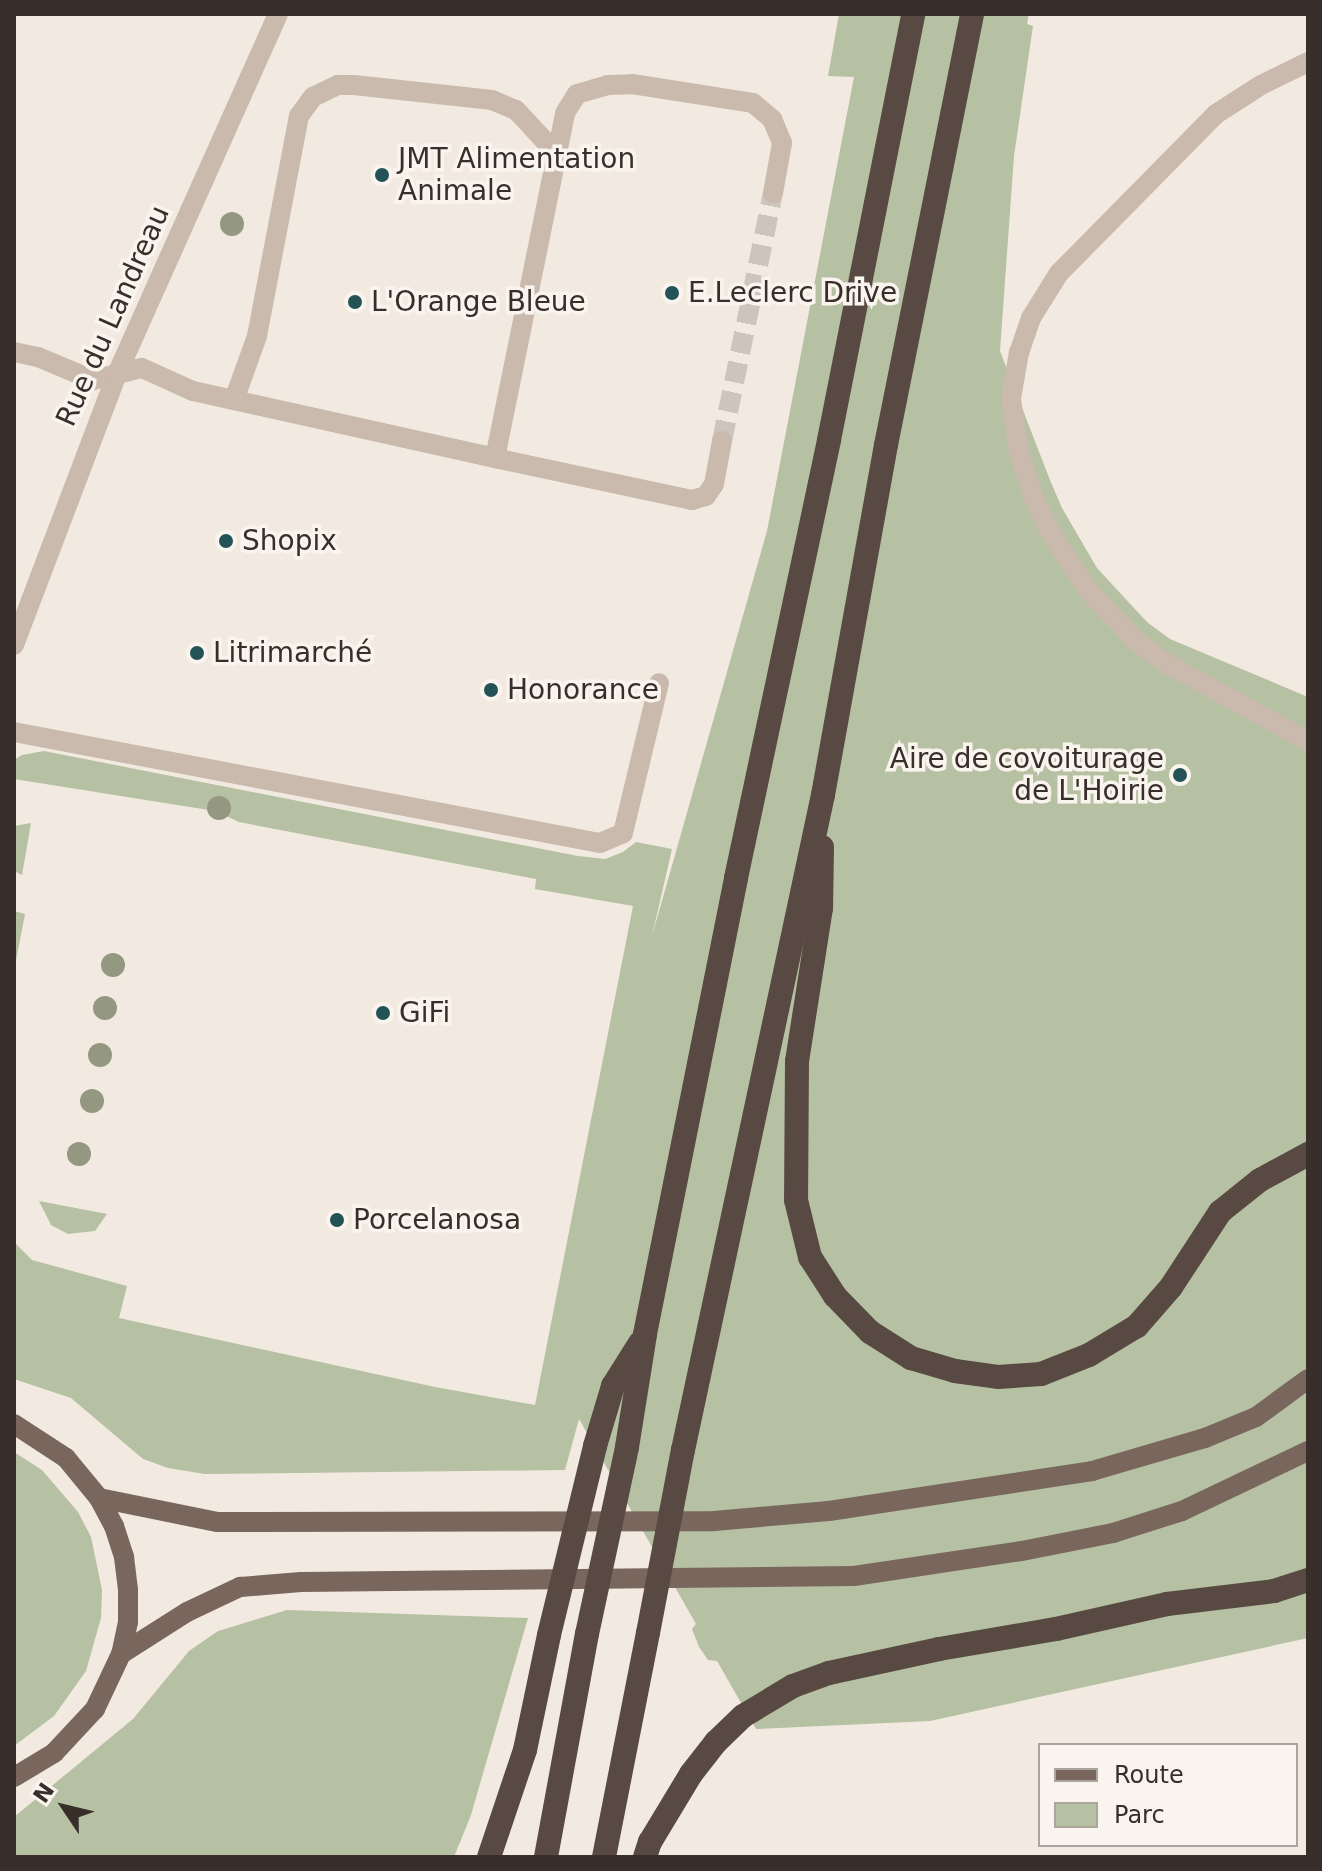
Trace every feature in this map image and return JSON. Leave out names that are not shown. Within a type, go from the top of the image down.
[{"type":"highway","points":[[546,1857],[587,1634],[627,1447],[645,1334],[913,14]]},
{"type":"highway","points":[[604,1857],[683,1450],[823,795],[886,445],[972,14]]},
{"type":"highway","points":[[823,795],[821,908],[797,1061],[793,1152],[796,1200],[810,1257],[835,1296],[870,1332],[911,1358],[955,1371],[998,1377],[1041,1374],[1077,1360],[1137,1326],[1171,1287],[1220,1212],[1260,1180],[1308,1154]]},
{"type":"highway","points":[[489,1857],[525,1750],[549,1635],[595,1446],[613,1386],[645,1334]]},
{"type":"highway","points":[[645,1857],[650,1842],[691,1774],[716,1742],[743,1716],[793,1686],[829,1673],[939,1649],[1056,1629],[1167,1604],[1274,1591],[1308,1580]]},
{"type":"main road","points":[[99,1498],[217,1522],[714,1521],[829,1511],[1092,1471],[1205,1438],[1256,1417],[1308,1379]]},
{"type":"main road","points":[[14,1424],[66,1458],[99,1498],[114,1526],[124,1557],[128,1622],[110,1683],[76,1733],[54,1753],[14,1777]]},
{"type":"main road","points":[[121,1654],[187,1612],[240,1587],[301,1582],[854,1576],[1113,1533],[1182,1511],[1308,1451]]},
{"type":"street","name":"Rue du Landreau","points":[[14,645],[117,374],[278,14]]},
{"type":"street","points":[[1308,62],[1238,98],[1179,148],[1077,253],[1044,295],[1019,352],[1012,380],[1013,426],[1033,496],[1048,528],[1087,589],[1137,642],[1169,665],[1308,741]]},
{"type":"street","points":[[495,458],[571,100],[584,91],[608,85],[632,84],[753,103],[772,119],[782,143],[773,193]]},
{"type":"street","points":[[234,400],[257,336],[299,116],[313,97],[338,85],[354,85],[492,100],[516,110],[558,155]]},
{"type":"street","points":[[14,352],[38,357],[93,380],[142,368],[193,391],[692,500],[706,496],[714,484],[722,441]]},
{"type":"street","points":[[14,732],[600,843],[623,833],[659,683]]},
{"type":"green space","points":[[839,14],[1029,14],[1027,24],[1033,26],[1014,156],[1000,351],[1050,480],[1062,508],[1097,568],[1147,622],[1170,639],[1308,697],[1308,1638],[930,1721],[756,1729],[717,1661],[708,1660],[699,1647],[692,1629],[696,1624],[579,1419],[565,1470],[205,1474],[168,1468],[143,1459],[71,1398],[14,1379],[14,1242],[32,1260],[127,1286],[119,1318],[435,1387],[535,1405],[633,906],[535,889],[536,879],[239,822],[215,811],[14,779],[14,760],[22,755],[44,751],[578,856],[605,859],[623,852],[636,842],[672,849],[652,936],[767,531],[854,77],[828,76]]},
{"type":"green space","points":[[31,823],[22,875],[14,871],[14,826]]},
{"type":"green space","points":[[14,911],[25,914],[14,971]]},
{"type":"green space","points":[[39,1201],[107,1214],[95,1231],[68,1234],[51,1225]]},
{"type":"green space","points":[[14,1452],[42,1470],[78,1512],[91,1537],[102,1590],[101,1618],[86,1671],[54,1716],[14,1746]]},
{"type":"green space","points":[[287,1610],[528,1618],[471,1815],[454,1857],[14,1857],[14,1817],[133,1719],[189,1651],[218,1631]]},
{"type":"tunnel","points":[[722,441],[773,193]]},
{"type":"place","name":"JMT Alimentation Animale","points":[[382,175]]},
{"type":"place","name":"E.Leclerc Drive","points":[[672,293]]},
{"type":"place","name":"L'Orange Bleue","points":[[355,302]]},
{"type":"place","name":"Shopix","points":[[226,541]]},
{"type":"place","name":"Litrimarché","points":[[197,653]]},
{"type":"place","name":"Honorance","points":[[491,690]]},
{"type":"place","name":"Aire de covoiturage de L'Hoirie","points":[[1180,775]]},
{"type":"place","name":"GiFi","points":[[383,1013]]},
{"type":"place","name":"Porcelanosa","points":[[337,1220]]}]
